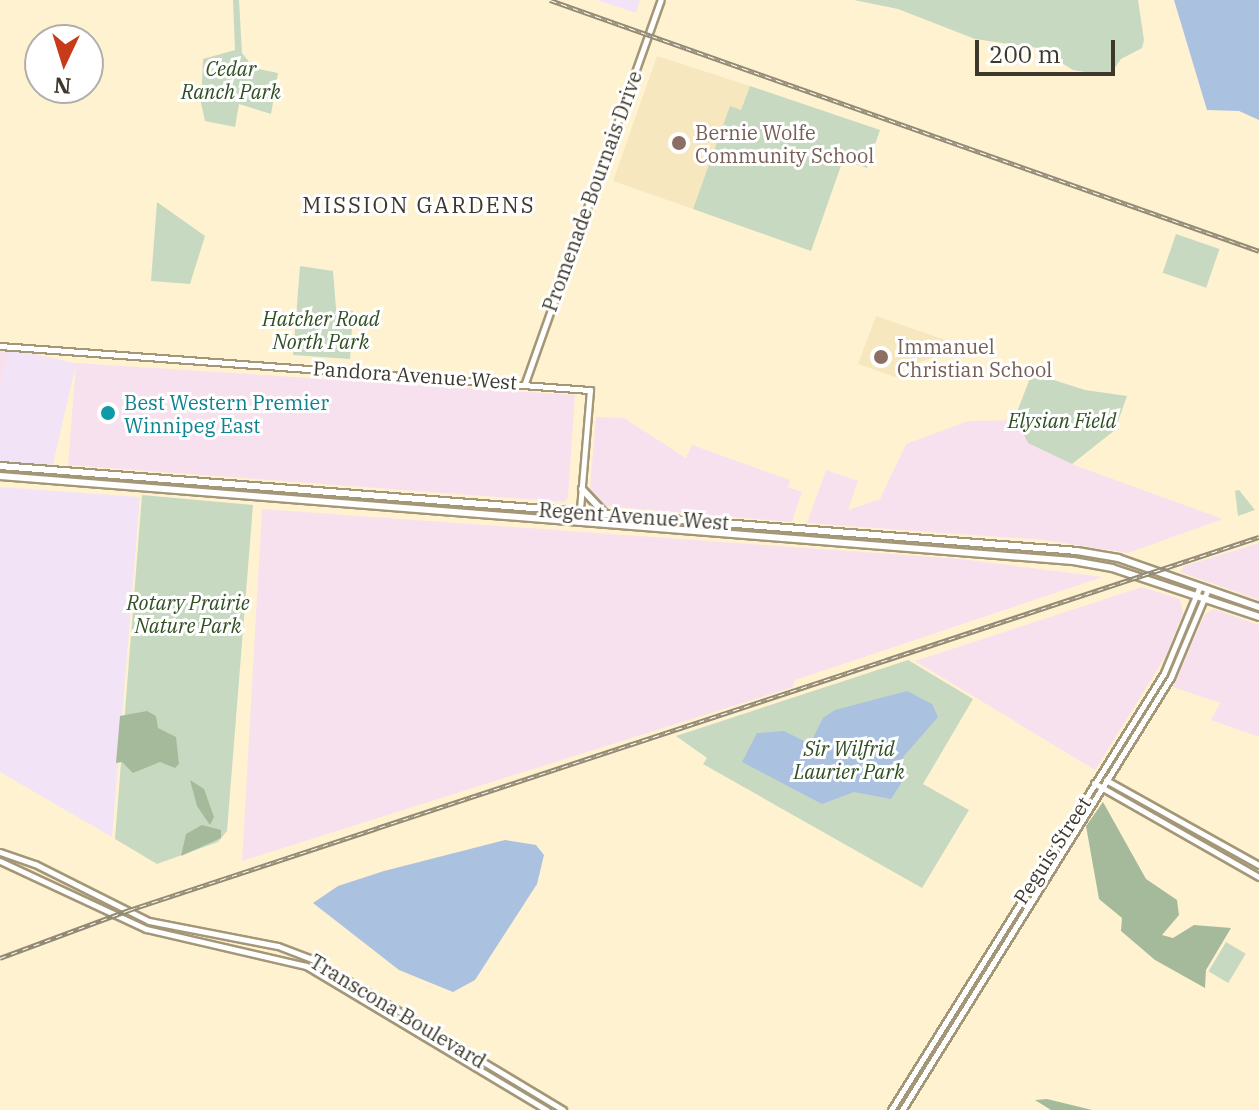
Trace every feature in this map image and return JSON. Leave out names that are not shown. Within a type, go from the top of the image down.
[{"type":"main road","name":"Regent Avenue West","points":[[0,466],[1025,547],[1118,558],[1259,607]]},
{"type":"main road","name":"Regent Avenue West","points":[[0,476],[1025,557],[1112,568],[1259,617]]},
{"type":"main road","points":[[582,489],[607,515]]},
{"type":"main road","points":[[898,548],[910,537]]},
{"type":"main road","points":[[1025,547],[1025,557]]},
{"type":"street","name":"Promenade Bournais Drive","points":[[525,383],[661,0]]},
{"type":"street","name":"Pandora Avenue West","points":[[0,346],[590,390],[582,489]]},
{"type":"street","points":[[579,522],[582,489]]},
{"type":"street","name":"Peguis Street","points":[[891,1110],[1164,673],[1200,585]]},
{"type":"street","name":"Peguis Street","points":[[902,1110],[1179,662],[1208,588]]},
{"type":"street","points":[[1100,776],[1259,865]]},
{"type":"street","points":[[1094,783],[1259,877]]},
{"type":"street","name":"Transcona Boulevard","points":[[0,852],[35,864],[149,921],[307,956],[563,1110]]},
{"type":"street","name":"Transcona Boulevard","points":[[0,861],[146,929],[306,966],[547,1110]]},
{"type":"shaded area","points":[[597,0],[640,0],[636,13]]},
{"type":"shaded area","points":[[657,56],[750,86],[741,110],[730,107],[693,209],[613,181]]},
{"type":"shaded area","points":[[876,316],[957,344],[959,348],[901,369],[898,378],[858,364]]},
{"type":"shaded area","points":[[0,347],[9,348],[2,462],[0,462]]},
{"type":"shaded area","points":[[9,348],[76,364],[51,475],[0,463],[0,387]]},
{"type":"shaded area","points":[[76,363],[575,395],[568,497],[565,502],[68,465]]},
{"type":"shaded area","points":[[596,417],[624,418],[686,458],[692,445],[790,480],[788,487],[802,492],[792,522],[603,506],[595,502],[590,487]]},
{"type":"shaded area","points":[[1014,420],[1074,465],[1223,519],[1128,553],[1044,540],[807,523],[826,470],[858,481],[848,510],[880,499],[906,444],[968,421]]},
{"type":"shaded area","points":[[0,487],[140,497],[112,837],[0,772]]},
{"type":"shaded area","points":[[262,509],[961,559],[1103,577],[795,680],[793,687],[242,861]]},
{"type":"shaded area","points":[[1259,543],[1259,600],[1180,572],[1184,566]]},
{"type":"shaded area","points":[[1142,587],[1180,599],[1183,613],[1165,657],[1095,770],[915,661]]},
{"type":"shaded area","points":[[1214,609],[1259,625],[1259,737],[1211,720],[1220,703],[1173,687],[1205,614]]},
{"type":"green space","name":"Cedar Ranch Park","points":[[233,0],[239,0],[242,53],[254,68],[278,73],[271,114],[239,104],[235,127],[205,121],[201,103],[203,59],[235,50]]},
{"type":"green space","points":[[854,0],[1138,0],[1144,40],[1142,48],[1121,59],[1109,76],[1073,70],[1038,48],[975,39],[898,9]]},
{"type":"green space","points":[[750,86],[880,130],[867,168],[843,160],[811,251],[693,209],[730,106],[741,110]]},
{"type":"green space","points":[[157,202],[205,236],[190,284],[151,281]]},
{"type":"green space","points":[[1176,234],[1219,249],[1206,288],[1163,273]]},
{"type":"green space","name":"Hatcher Road North Park","points":[[300,266],[333,271],[336,308],[353,311],[350,359],[293,355]]},
{"type":"green space","name":"Elysian Field","points":[[1032,373],[1085,390],[1127,396],[1115,430],[1072,464],[1028,443],[1015,417]]},
{"type":"green space","points":[[1239,490],[1255,510],[1238,516],[1235,491]]},
{"type":"green space","name":"Rotary Prairie Nature Park","points":[[142,495],[253,505],[227,831],[218,842],[157,864],[115,839]]},
{"type":"green space","points":[[318,498],[528,512],[528,514]]},
{"type":"green space","name":"Sir Wilfrid Laurier Park","points":[[908,660],[973,699],[923,784],[969,810],[922,888],[703,764],[707,758],[676,736]]},
{"type":"green space","points":[[147,711],[156,716],[158,728],[176,737],[179,764],[175,768],[160,762],[133,773],[122,762],[116,763],[120,716]]},
{"type":"green space","points":[[190,780],[204,789],[214,817],[210,825],[197,806]]},
{"type":"green space","points":[[1103,802],[1146,879],[1177,900],[1179,915],[1162,935],[1173,938],[1194,925],[1231,928],[1206,970],[1205,988],[1155,960],[1121,931],[1122,918],[1099,899],[1086,826]]},
{"type":"green space","points":[[202,825],[221,830],[221,838],[181,856],[186,834]]},
{"type":"green space","points":[[1226,942],[1246,954],[1228,983],[1208,971]]},
{"type":"green space","points":[[1047,1099],[1092,1110],[1051,1110],[1035,1100]]},
{"type":"water","points":[[1174,0],[1259,0],[1259,120],[1239,111],[1207,110]]},
{"type":"water","points":[[907,691],[932,704],[938,717],[904,756],[898,768],[902,782],[891,799],[854,792],[822,804],[742,762],[757,733],[784,731],[810,744],[823,718],[835,710]]},
{"type":"water","points":[[505,840],[536,845],[544,855],[537,884],[475,980],[453,992],[399,970],[313,903],[338,886]]},
{"type":"railway","points":[[550,0],[1259,251]]},
{"type":"railway","points":[[0,958],[129,910],[1259,537]]},
{"type":"place","name":"Bernie Wolfe Community School","points":[[679,143]]},
{"type":"place","name":"Immanuel Christian School","points":[[881,357]]},
{"type":"place","name":"Best Western Premier Winnipeg East","points":[[108,413]]},
{"type":"district","name":"MISSION GARDENS","points":[[419,205]]}]
